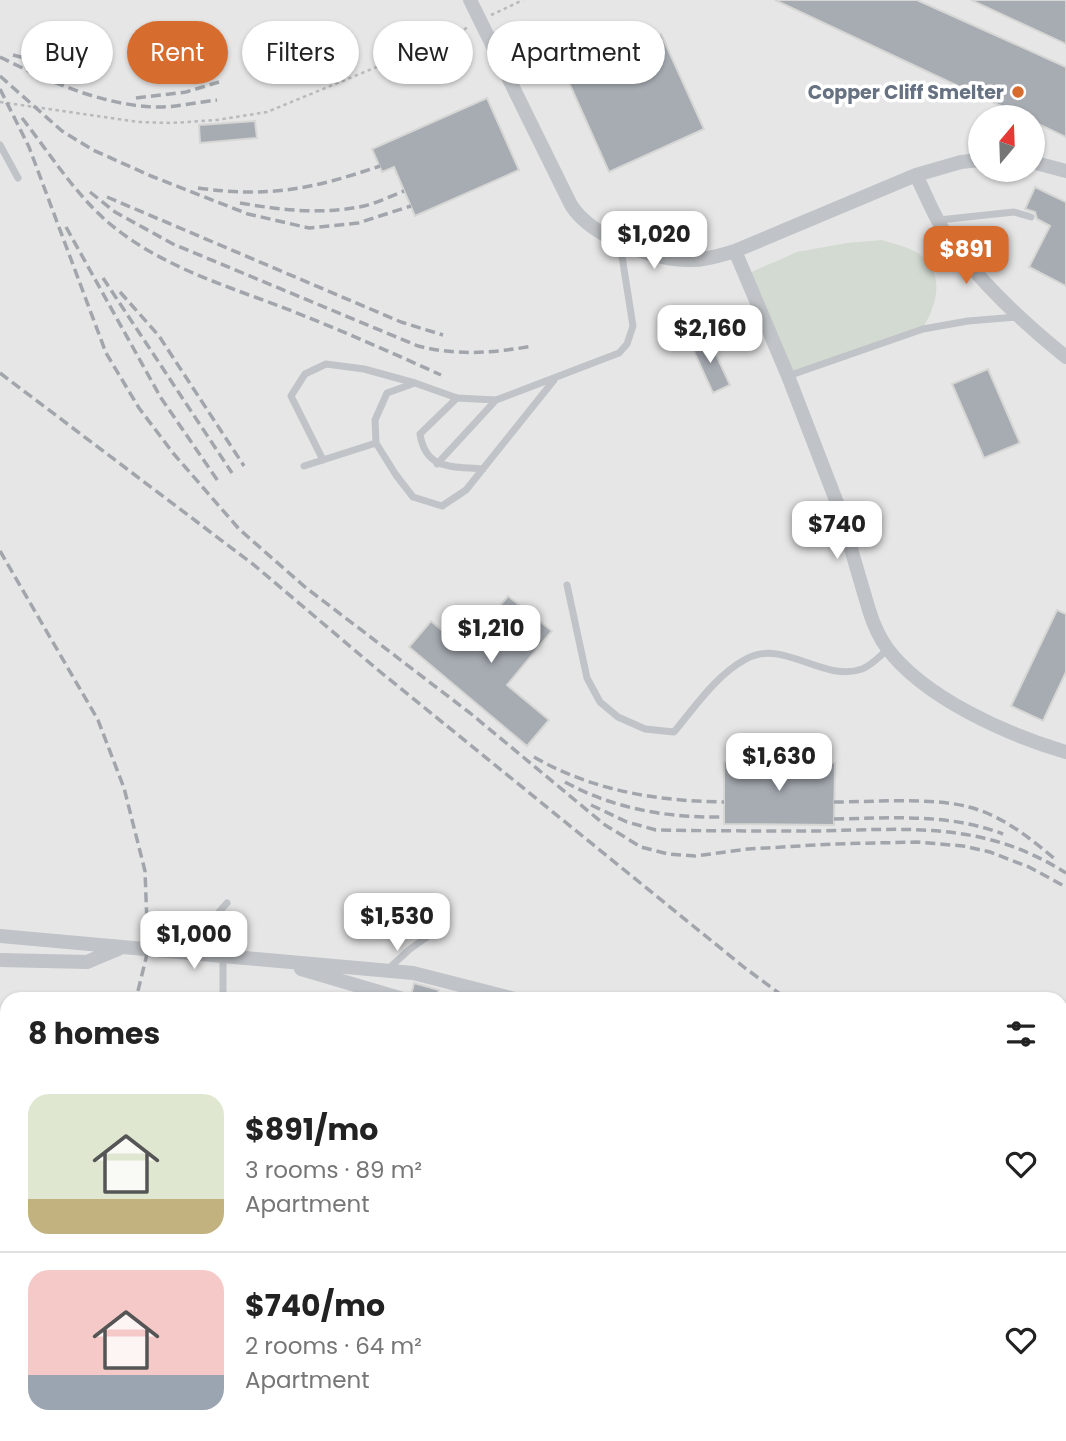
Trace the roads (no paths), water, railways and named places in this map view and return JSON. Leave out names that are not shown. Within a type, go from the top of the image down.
[{"type":"street","points":[[470,0],[578,216],[620,244],[680,260],[710,258],[735,251],[916,175],[968,161]]},
{"type":"street","points":[[1045,165],[1066,171]]},
{"type":"street","points":[[916,175],[950,241],[984,280],[1066,357]]},
{"type":"street","points":[[735,251],[788,376],[839,508],[869,610],[888,649],[920,680],[980,720],[1066,752]]},
{"type":"street","points":[[0,936],[388,970],[439,978],[490,992]]},
{"type":"street","points":[[0,960],[87,962],[121,947]]},
{"type":"street","points":[[270,961],[378,992]]},
{"type":"lane","points":[[0,145],[18,178]]},
{"type":"lane","points":[[939,220],[1014,212],[1031,216]]},
{"type":"lane","points":[[323,460],[291,396],[304,374],[326,364],[363,369],[457,398],[496,400],[554,380],[619,352],[627,344],[633,327],[620,244]]},
{"type":"lane","points":[[788,376],[922,329],[1021,316]]},
{"type":"lane","points":[[415,383],[387,393],[375,420],[376,443],[413,497],[442,506],[466,490],[554,380]]},
{"type":"lane","points":[[457,398],[420,434],[422,450],[437,464],[483,470]]},
{"type":"lane","points":[[437,464],[496,400]]},
{"type":"lane","points":[[304,466],[376,443]]},
{"type":"lane","points":[[568,585],[587,678],[600,702],[618,717],[645,729],[674,732],[724,674],[747,657],[760,654],[781,655],[833,670],[860,670],[888,649]]},
{"type":"lane","points":[[187,953],[227,902]]},
{"type":"lane","points":[[388,970],[427,937]]},
{"type":"lane","points":[[222,956],[223,992]]},
{"type":"railway","points":[[13,55],[21,57]]},
{"type":"railway","points":[[0,57],[55,83],[133,105],[161,107],[217,100]]},
{"type":"railway","points":[[0,76],[62,131],[93,150],[248,214],[309,228],[358,223],[411,206]]},
{"type":"railway","points":[[136,98],[186,92],[212,84]]},
{"type":"railway","points":[[0,89],[29,147],[106,353],[139,408],[173,453],[239,529],[305,587],[470,713],[605,825],[641,847],[668,854],[695,856],[748,849],[833,844],[917,842],[963,846],[990,852],[1029,867],[1066,887]]},
{"type":"railway","points":[[22,118],[89,204],[115,228],[153,253],[194,273],[320,322],[441,375]]},
{"type":"railway","points":[[198,188],[247,192],[290,189],[333,181],[380,166]]},
{"type":"railway","points":[[240,203],[317,211],[348,209],[369,205],[404,191]]},
{"type":"railway","points":[[90,192],[115,212],[173,244],[418,346],[476,352],[533,346]]},
{"type":"railway","points":[[107,197],[401,322],[443,335]]},
{"type":"railway","points":[[66,227],[161,398],[218,481]]},
{"type":"railway","points":[[103,278],[232,473]]},
{"type":"railway","points":[[120,292],[159,336],[244,466]]},
{"type":"railway","points":[[0,373],[254,565],[378,670],[778,992]]},
{"type":"railway","points":[[0,551],[98,720],[124,788],[145,871],[148,950],[138,992]]},
{"type":"railway","points":[[534,757],[579,778],[626,792],[724,802]]},
{"type":"railway","points":[[565,782],[602,799],[642,810],[682,816],[724,817]]},
{"type":"railway","points":[[834,802],[921,801],[969,807],[1005,822],[1056,860]]},
{"type":"railway","points":[[591,805],[627,822],[656,830],[884,829],[976,836],[1036,856],[1066,873]]},
{"type":"railway","points":[[834,819],[941,820],[982,827],[1003,834]]},
{"type":"place","name":"Copper Cliff Smelter","points":[[1018,92]]}]
